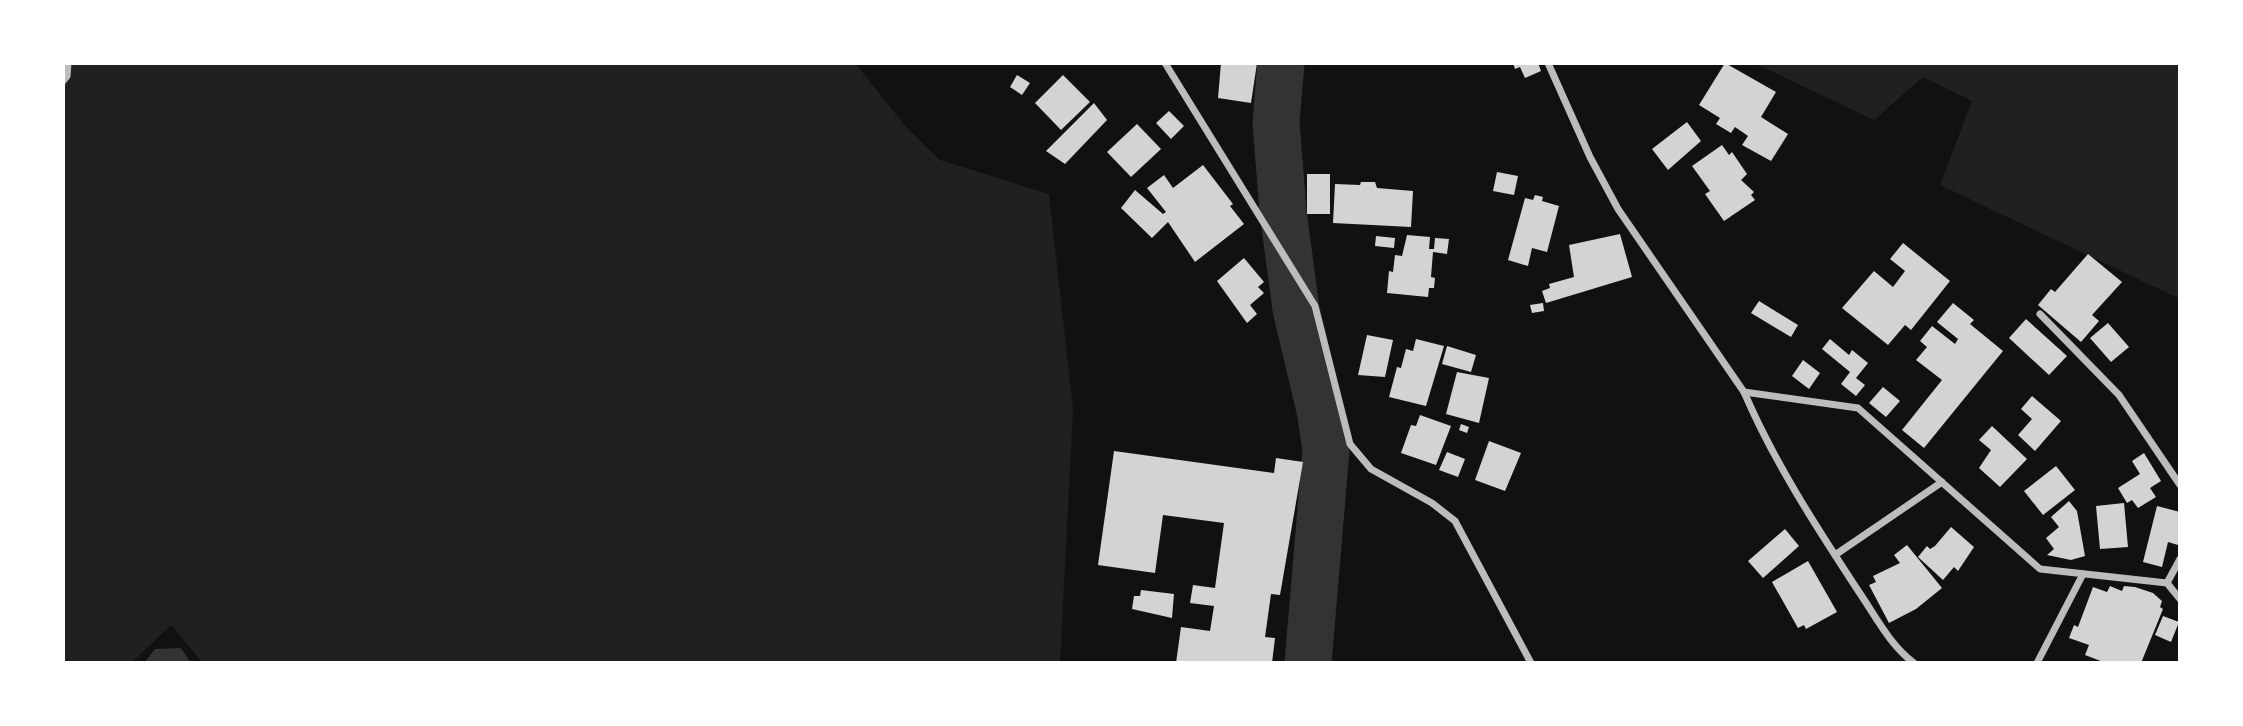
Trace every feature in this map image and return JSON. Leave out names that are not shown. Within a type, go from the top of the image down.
[{"type":"street","points":[[63,82],[67,76],[68,63]]},
{"type":"street","points":[[1165,63],[1315,306],[1350,443],[1371,469],[1432,503],[1454,521],[1531,663]]},
{"type":"street","points":[[1548,63],[1590,156],[1618,209],[1744,392],[1759,427],[1835,555],[1898,651],[1914,663]]},
{"type":"street","points":[[2040,314],[2119,395],[2180,485]]},
{"type":"street","points":[[1744,392],[1858,408],[2040,569],[2167,583],[2180,599]]},
{"type":"street","points":[[1835,555],[1942,482]]},
{"type":"street","points":[[2167,583],[2180,559]]},
{"type":"street","points":[[2037,663],[2083,574]]},
{"type":"shaded area","points":[[63,63],[855,63],[907,128],[940,160],[1049,194],[1073,409],[1060,663],[203,663],[171,625],[131,663],[63,663]]},
{"type":"shaded area","points":[[1754,63],[2180,63],[2180,299],[1940,185],[1972,101],[1923,77],[1874,120]]},
{"type":"shaded area","points":[[181,648],[191,663],[144,663],[155,649]]},
{"type":"building","points":[[1221,63],[1257,63],[1251,103],[1218,98]]},
{"type":"building","points":[[1513,63],[1538,63],[1541,71],[1525,78],[1520,67],[1515,69]]},
{"type":"building","points":[[1725,63],[1776,92],[1761,117],[1788,134],[1771,161],[1742,145],[1748,136],[1735,127],[1731,133],[1716,124],[1720,118],[1699,105]]},
{"type":"building","points":[[1017,75],[1030,83],[1022,95],[1010,87]]},
{"type":"building","points":[[1063,75],[1090,102],[1061,130],[1035,103]]},
{"type":"building","points":[[1094,103],[1107,120],[1065,164],[1046,151]]},
{"type":"building","points":[[1169,111],[1184,126],[1171,139],[1156,123]]},
{"type":"building","points":[[1687,122],[1701,141],[1668,170],[1652,149]]},
{"type":"building","points":[[1137,124],[1161,149],[1131,177],[1107,152]]},
{"type":"building","points":[[1722,145],[1729,155],[1732,152],[1747,174],[1741,180],[1754,192],[1751,195],[1755,200],[1724,221],[1705,194],[1710,191],[1692,166]]},
{"type":"building","points":[[1203,165],[1233,204],[1230,206],[1244,224],[1195,262],[1168,222],[1152,238],[1121,208],[1135,190],[1163,214],[1166,212],[1147,188],[1164,175],[1173,188]]},
{"type":"building","points":[[1497,172],[1518,176],[1514,195],[1493,191]]},
{"type":"building","points":[[1307,174],[1330,174],[1330,214],[1307,214]]},
{"type":"building","points":[[1361,182],[1375,182],[1377,188],[1413,191],[1411,227],[1333,223],[1335,184],[1360,185]]},
{"type":"building","points":[[1535,195],[1543,197],[1542,201],[1559,206],[1547,252],[1532,248],[1528,266],[1508,260],[1525,198],[1533,200]]},
{"type":"building","points":[[1620,234],[1632,277],[1546,303],[1542,291],[1550,288],[1549,284],[1574,277],[1569,245]]},
{"type":"building","points":[[1407,235],[1430,237],[1429,249],[1434,249],[1435,238],[1449,239],[1447,254],[1433,252],[1431,277],[1435,278],[1434,288],[1429,288],[1428,297],[1387,293],[1389,271],[1393,272],[1395,255],[1402,256]]},
{"type":"building","points":[[1376,236],[1395,238],[1394,248],[1375,246]]},
{"type":"building","points":[[1903,243],[1950,281],[1911,330],[1905,325],[1888,345],[1842,308],[1874,271],[1893,287],[1905,271],[1890,259]]},
{"type":"building","points":[[2088,254],[2122,282],[2092,315],[2099,321],[2081,342],[2038,305],[2051,289],[2055,292]]},
{"type":"building","points":[[1244,258],[1264,282],[1258,287],[1264,293],[1250,305],[1257,314],[1247,323],[1217,281]]},
{"type":"building","points":[[1759,301],[1798,325],[1791,337],[1751,313]]},
{"type":"building","points":[[1543,303],[1544,311],[1532,313],[1530,305]]},
{"type":"building","points":[[1953,303],[1974,320],[1970,324],[2003,351],[1924,448],[1902,430],[1942,380],[1916,360],[1927,347],[1920,341],[1932,326],[1955,344],[1958,339],[1937,322]]},
{"type":"building","points":[[2026,319],[2067,356],[2049,375],[2009,338]]},
{"type":"building","points":[[2108,323],[2129,347],[2111,362],[2090,338]]},
{"type":"building","points":[[1367,335],[1393,340],[1385,377],[1358,375]]},
{"type":"building","points":[[1416,339],[1444,346],[1426,406],[1389,397],[1397,367],[1401,368],[1406,349],[1413,351]]},
{"type":"building","points":[[1830,339],[1849,355],[1852,350],[1868,363],[1856,378],[1865,385],[1856,396],[1841,384],[1850,372],[1822,349]]},
{"type":"building","points":[[1447,346],[1476,355],[1471,372],[1442,364]]},
{"type":"building","points":[[1803,360],[1820,373],[1809,389],[1792,376]]},
{"type":"building","points":[[1457,372],[1489,378],[1479,423],[1446,414]]},
{"type":"building","points":[[1883,387],[1900,401],[1886,417],[1869,403]]},
{"type":"building","points":[[2032,396],[2061,421],[2035,451],[2018,435],[2032,419],[2021,409]]},
{"type":"building","points":[[1420,415],[1451,426],[1436,465],[1401,453],[1411,425],[1416,426]]},
{"type":"building","points":[[1461,424],[1469,427],[1467,433],[1459,430]]},
{"type":"building","points":[[1992,426],[2027,459],[2000,487],[1979,468],[1991,450],[1979,440]]},
{"type":"building","points":[[1489,441],[1521,453],[1505,491],[1475,480]]},
{"type":"building","points":[[1114,451],[1274,473],[1276,458],[1303,462],[1280,595],[1271,594],[1265,637],[1275,638],[1272,663],[1176,663],[1181,627],[1210,631],[1214,606],[1190,603],[1193,585],[1215,588],[1224,523],[1163,515],[1155,573],[1098,565]]},
{"type":"building","points":[[1447,452],[1465,459],[1458,477],[1439,470]]},
{"type":"building","points":[[2144,453],[2161,481],[2150,488],[2156,497],[2138,508],[2132,500],[2127,503],[2118,488],[2140,474],[2132,461]]},
{"type":"building","points":[[2056,466],[2075,490],[2043,515],[2024,491]]},
{"type":"building","points":[[2069,501],[2077,511],[2085,556],[2071,560],[2047,555],[2054,549],[2046,538],[2059,527],[2051,517]]},
{"type":"building","points":[[2124,503],[2128,547],[2100,549],[2096,506]]},
{"type":"building","points":[[2157,506],[2180,512],[2178,545],[2168,542],[2162,567],[2143,562]]},
{"type":"building","points":[[1951,527],[1974,547],[1958,571],[1954,567],[1943,580],[1918,557],[1927,546],[1930,549],[1935,546]]},
{"type":"building","points":[[1785,529],[1799,546],[1763,578],[1748,561]]},
{"type":"building","points":[[1907,545],[1942,588],[1916,609],[1889,623],[1869,585],[1876,582],[1873,576],[1900,563],[1894,555]]},
{"type":"building","points":[[1808,561],[1837,612],[1806,629],[1804,625],[1798,628],[1772,582]]},
{"type":"building","points":[[2110,586],[2122,591],[2124,586],[2135,587],[2153,593],[2162,601],[2160,607],[2163,609],[2141,663],[2106,663],[2085,655],[2089,645],[2069,638],[2074,625],[2078,627],[2093,587],[2107,592]]},
{"type":"building","points":[[1141,590],[1174,594],[1172,618],[1132,609],[1134,596],[1140,596]]},
{"type":"building","points":[[2163,616],[2179,622],[2171,642],[2155,635]]},
{"type":"waterway","points":[[1281,63],[1276,122],[1283,212],[1296,309],[1320,410],[1326,450],[1308,663]]}]
